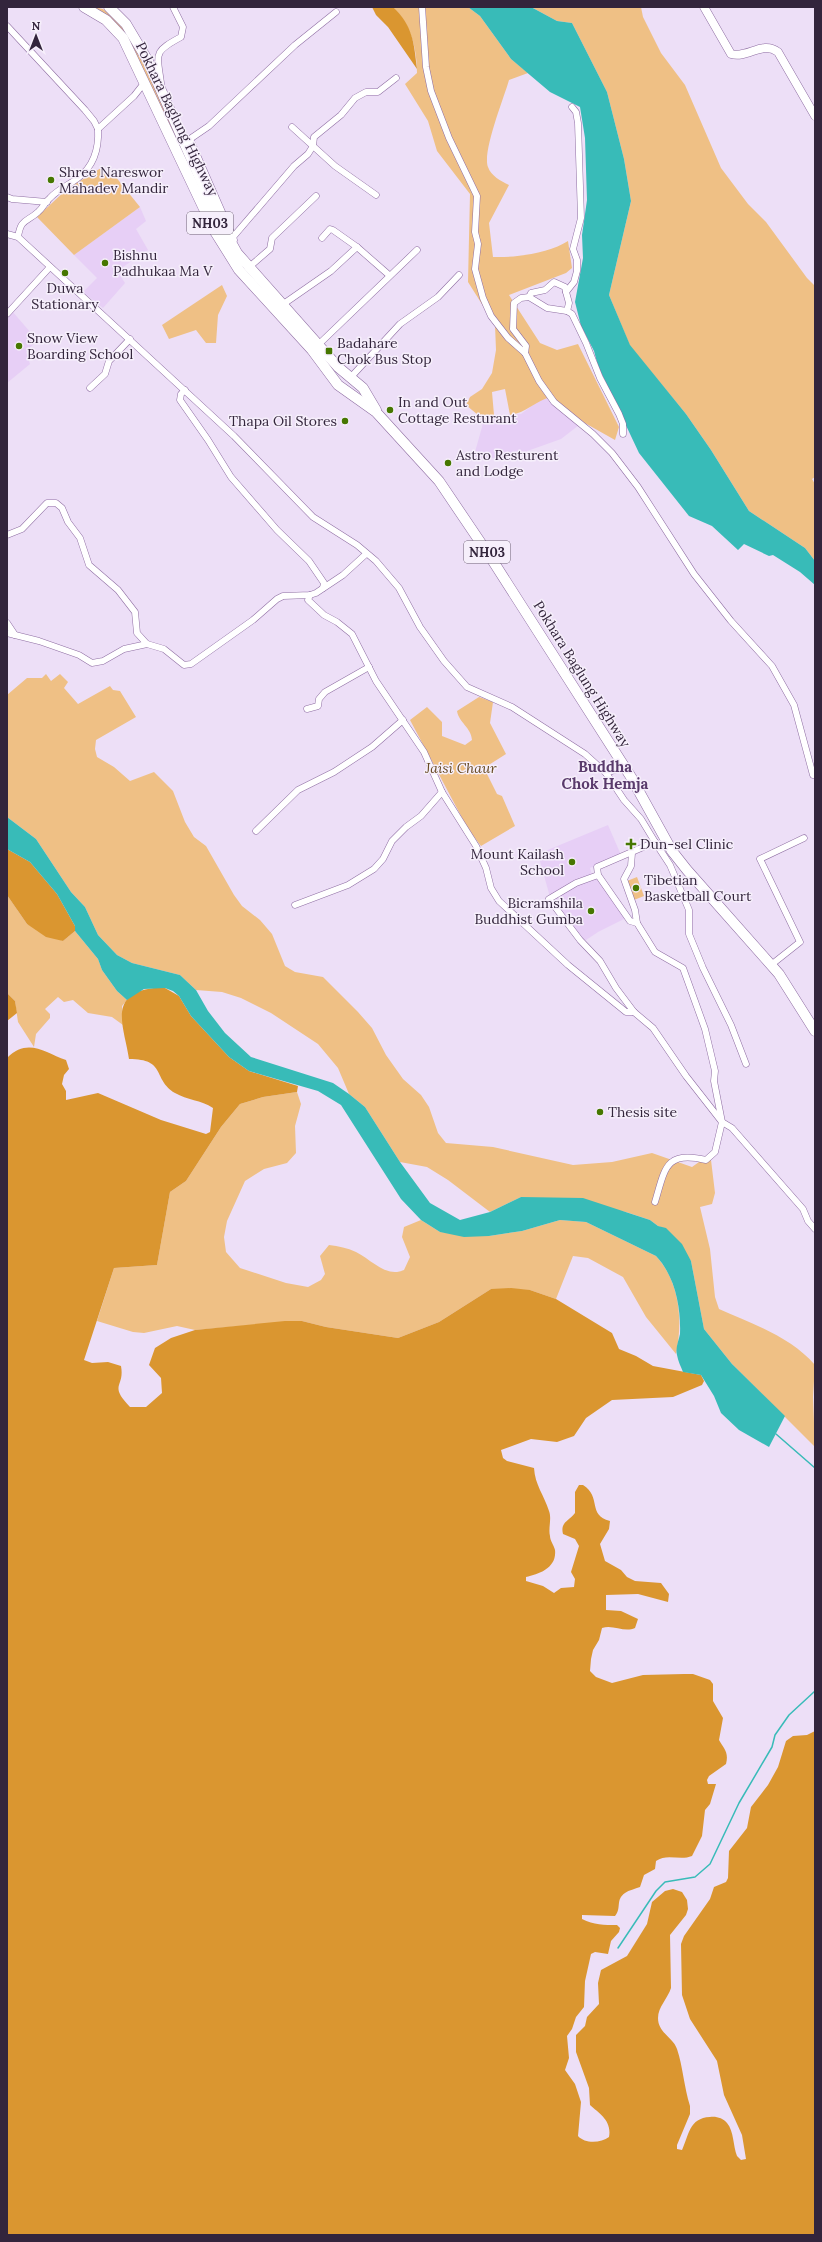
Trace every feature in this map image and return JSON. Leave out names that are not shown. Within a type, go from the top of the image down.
[{"type":"highway","name":"Pokhara Baglung Highway","points":[[84,7],[115,28],[123,38],[214,230],[231,259],[249,282],[320,360],[338,385],[376,412],[439,481],[532,621],[624,767],[681,864],[789,987],[815,1031]]},
{"type":"highway","name":"Pokhara Baglung Highway","points":[[109,7],[121,18],[142,49],[218,219],[233,248],[248,268],[318,345],[343,372],[351,377],[366,392],[376,412]]},
{"type":"main road","points":[[704,7],[731,54],[744,54],[767,47],[778,52],[815,116]]},
{"type":"street","points":[[165,98],[157,56],[162,47],[181,37],[183,27],[173,7]]},
{"type":"street","points":[[422,7],[426,67],[431,91],[449,138],[477,196],[475,232],[478,244],[475,269],[483,298],[491,316],[501,329],[525,353],[538,381],[554,402],[593,434],[612,453],[638,487],[694,574],[731,621],[772,666],[794,705],[814,775]]},
{"type":"street","points":[[233,248],[233,237],[190,140],[209,126],[295,45],[336,12]]},
{"type":"street","points":[[7,26],[85,110],[94,121],[98,129],[98,148],[91,164],[79,178],[63,187],[38,212],[21,224],[18,237]]},
{"type":"street","points":[[233,237],[313,146],[314,137],[341,114],[355,98],[366,92],[378,92],[396,78]]},
{"type":"street","points":[[98,129],[134,96],[145,82]]},
{"type":"street","points":[[566,292],[574,282],[577,271],[577,260],[573,249],[581,218],[578,123],[576,112],[572,107]]},
{"type":"street","points":[[292,127],[335,166],[376,195]]},
{"type":"street","points":[[248,268],[270,249],[272,238],[316,196]]},
{"type":"street","points":[[7,197],[12,200],[47,202]]},
{"type":"street","points":[[322,238],[330,229],[333,230],[357,247],[389,275]]},
{"type":"street","points":[[7,234],[18,237],[130,339],[234,436],[313,517],[357,545],[376,561],[399,588],[420,627],[444,661],[467,687],[512,707],[544,726],[585,754],[606,773],[624,800],[641,818],[670,865],[689,910],[689,934],[703,968],[731,1025],[746,1064]]},
{"type":"street","points":[[282,305],[331,271],[357,247]]},
{"type":"street","points":[[318,345],[416,250]]},
{"type":"street","points":[[7,314],[50,267]]},
{"type":"street","points":[[351,377],[400,324],[438,297],[459,275]]},
{"type":"street","points":[[529,297],[531,293],[545,290],[554,282],[564,287],[569,303],[567,312]]},
{"type":"street","points":[[525,353],[526,346],[513,329],[514,303],[521,298],[529,297],[546,308],[572,314],[577,323],[579,332],[586,343],[600,378],[619,414],[623,424],[622,434]]},
{"type":"street","points":[[90,388],[105,374],[109,361],[130,339]]},
{"type":"street","points":[[185,390],[181,394],[180,400],[208,440],[231,477],[277,530],[309,561],[324,583],[324,588]]},
{"type":"street","points":[[7,535],[22,529],[47,503],[56,503],[62,508],[74,531],[80,538],[89,565],[118,590],[135,612],[137,633],[146,644],[164,650],[184,665],[191,664],[253,620],[282,596],[310,595],[324,588],[343,575],[366,554]]},
{"type":"street","points":[[310,595],[308,600],[324,615],[352,634],[369,667],[424,752],[442,792],[476,846],[486,868],[491,888],[499,901],[568,965],[626,1012],[634,1012]]},
{"type":"street","points":[[7,623],[15,635]]},
{"type":"street","points":[[7,633],[40,641],[96,663],[124,650],[146,644]]},
{"type":"street","points":[[307,709],[318,706],[319,699],[325,692],[369,667]]},
{"type":"street","points":[[256,831],[298,790],[334,772],[372,747],[404,720]]},
{"type":"street","points":[[606,773],[624,767]]},
{"type":"street","points":[[295,905],[348,886],[374,869],[383,859],[392,841],[406,827],[421,816],[442,792]]},
{"type":"street","points":[[771,965],[800,942],[760,859],[804,838]]},
{"type":"street","points":[[637,923],[630,921],[598,875],[597,868],[655,842]]},
{"type":"street","points":[[632,853],[631,866],[624,879],[636,913],[637,923],[655,952],[683,968],[705,1029],[715,1071],[714,1081],[722,1122],[715,1152],[706,1160],[688,1156],[670,1162],[664,1172],[656,1202]]},
{"type":"street","points":[[598,875],[576,883],[549,899],[580,940],[600,961],[616,988],[634,1012],[653,1028],[686,1076],[722,1122],[732,1128],[803,1209],[808,1222],[815,1230]]},
{"type":"shaded area","points":[[372,7],[393,7],[400,14],[409,28],[415,51],[417,69],[388,27],[376,15]]},
{"type":"shaded area","points":[[468,7],[531,7],[557,21],[572,23],[607,92],[624,159],[631,201],[609,295],[630,345],[686,414],[711,450],[749,511],[805,548],[815,561],[815,585],[800,572],[773,555],[769,556],[744,544],[738,550],[712,526],[689,516],[639,453],[598,366],[594,351],[581,326],[575,302],[583,258],[582,235],[587,200],[585,138],[580,107],[550,92],[511,59],[480,16]]},
{"type":"shaded area","name":"Bishnu Padhukaa Ma V","points":[[140,207],[146,221],[136,229],[148,250],[117,271],[125,283],[103,308],[83,292],[97,278],[74,255]]},
{"type":"shaded area","name":"Snow View Boarding School","points":[[12,311],[37,340],[26,352],[30,364],[7,383],[7,316]]},
{"type":"shaded area","points":[[551,397],[583,422],[561,439],[533,449],[508,457],[473,459],[484,420],[494,415],[521,414],[541,399]]},
{"type":"shaded area","points":[[7,817],[36,839],[71,892],[85,907],[98,935],[117,955],[132,963],[180,975],[196,990],[208,1011],[225,1033],[251,1057],[333,1083],[349,1094],[365,1107],[400,1162],[430,1203],[460,1220],[490,1212],[521,1197],[583,1198],[650,1220],[658,1226],[666,1228],[682,1244],[691,1261],[704,1329],[732,1364],[785,1416],[769,1447],[739,1430],[721,1413],[714,1396],[701,1375],[683,1372],[677,1352],[680,1324],[676,1292],[663,1264],[656,1256],[586,1222],[560,1220],[522,1231],[489,1236],[464,1237],[440,1232],[421,1220],[401,1199],[341,1105],[318,1091],[249,1071],[229,1057],[191,1016],[179,996],[173,991],[165,988],[144,989],[127,1000],[117,991],[102,970],[98,959],[75,931],[75,926],[57,894],[30,862],[7,849]]},
{"type":"shaded area","name":"Mount Kailash School","points":[[608,825],[621,855],[590,868],[592,875],[550,897],[538,854]]},
{"type":"shaded area","points":[[7,849],[30,862],[57,894],[75,926],[75,931],[63,941],[46,937],[27,924],[7,895]]},
{"type":"shaded area","name":"Bicramshila Buddhist Gumba","points":[[595,877],[626,918],[598,932],[583,942],[556,907],[552,898],[575,885]]},
{"type":"shaded area","points":[[154,988],[165,988],[179,996],[191,1016],[229,1057],[249,1071],[298,1086],[297,1092],[263,1097],[240,1104],[221,1127],[186,1181],[170,1192],[157,1265],[114,1268],[84,1360],[92,1363],[108,1362],[121,1366],[122,1373],[119,1390],[123,1400],[130,1407],[146,1407],[162,1393],[161,1378],[149,1365],[155,1348],[171,1338],[195,1330],[285,1321],[302,1321],[326,1327],[398,1338],[439,1322],[491,1289],[511,1288],[530,1290],[556,1299],[612,1333],[619,1349],[636,1356],[653,1366],[701,1375],[704,1381],[702,1385],[673,1397],[612,1400],[586,1418],[574,1436],[557,1442],[531,1439],[501,1450],[503,1458],[507,1461],[534,1468],[536,1480],[550,1514],[549,1530],[550,1538],[555,1550],[555,1556],[550,1566],[541,1572],[526,1577],[526,1581],[543,1586],[554,1593],[561,1588],[574,1587],[575,1579],[571,1572],[579,1546],[575,1539],[563,1534],[562,1530],[564,1524],[575,1513],[575,1492],[579,1485],[583,1485],[592,1495],[599,1515],[610,1521],[609,1529],[600,1544],[605,1561],[621,1570],[627,1577],[635,1581],[661,1583],[669,1594],[668,1602],[638,1594],[606,1595],[606,1610],[621,1611],[638,1619],[635,1628],[627,1630],[610,1627],[602,1628],[599,1640],[593,1650],[590,1671],[596,1677],[612,1683],[643,1675],[693,1674],[710,1680],[713,1684],[713,1701],[723,1718],[719,1740],[724,1748],[727,1760],[726,1764],[709,1776],[707,1780],[708,1784],[716,1784],[710,1804],[705,1810],[702,1836],[692,1856],[683,1858],[669,1857],[656,1861],[655,1869],[644,1875],[640,1887],[628,1891],[620,1898],[618,1910],[615,1916],[582,1915],[582,1919],[595,1924],[617,1925],[620,1928],[619,1932],[611,1941],[608,1954],[595,1952],[591,1954],[585,1981],[584,2007],[576,2017],[572,2029],[567,2036],[569,2058],[565,2070],[575,2084],[581,2102],[578,2136],[581,2139],[593,2142],[606,2139],[609,2137],[609,2127],[604,2118],[590,2105],[589,2088],[576,2052],[576,2035],[585,2026],[587,2017],[599,2004],[598,1983],[601,1970],[627,1956],[647,1924],[652,1902],[665,1891],[673,1889],[682,1892],[687,1900],[688,1909],[686,1915],[670,1935],[671,1988],[658,2014],[660,2027],[677,2049],[690,2106],[690,2114],[677,2145],[677,2149],[682,2150],[688,2133],[698,2120],[717,2117],[724,2120],[729,2126],[737,2156],[741,2160],[746,2159],[742,2135],[724,2095],[717,2061],[690,2019],[682,1995],[681,1944],[684,1936],[710,1899],[714,1887],[726,1882],[728,1878],[729,1851],[747,1828],[751,1807],[768,1785],[778,1767],[786,1741],[793,1736],[807,1735],[815,1731],[815,2235],[7,2235],[7,1058],[22,1048],[36,1048],[44,1051],[66,1060],[69,1069],[64,1075],[62,1084],[66,1091],[66,1100],[98,1093],[161,1120],[206,1134],[210,1132],[213,1108],[204,1103],[175,1093],[168,1088],[163,1082],[158,1071],[149,1062],[129,1059],[122,1024],[124,1004],[130,997],[139,991]]},
{"type":"shaded area","points":[[7,993],[15,1001],[17,1013],[7,1021]]},
{"type":"green space","points":[[93,7],[103,9],[121,25],[141,57],[217,224],[332,368],[226,248],[138,61]]},
{"type":"green space","points":[[393,7],[468,7],[480,16],[511,59],[528,73],[509,80],[494,125],[488,150],[487,160],[489,170],[497,178],[509,185],[489,223],[493,257],[511,257],[542,252],[568,241],[572,268],[566,273],[509,295],[540,343],[557,350],[578,344],[619,427],[615,440],[583,422],[551,397],[540,401],[521,412],[510,415],[505,389],[492,392],[494,415],[484,420],[466,405],[470,397],[482,389],[492,373],[496,350],[495,325],[468,282],[470,194],[437,151],[428,121],[405,84],[417,73],[416,55],[409,29]]},
{"type":"green space","points":[[531,7],[641,7],[643,17],[661,53],[685,85],[721,168],[748,204],[766,222],[807,278],[815,286],[815,477],[812,479],[815,484],[815,561],[805,548],[749,511],[711,450],[686,414],[630,346],[609,295],[631,201],[624,159],[607,92],[572,23],[557,21]]},
{"type":"green space","points":[[101,168],[108,176],[115,176],[140,207],[74,255],[37,217],[67,189]]},
{"type":"green space","points":[[222,285],[227,296],[218,315],[216,343],[206,343],[196,330],[169,339],[162,325]]},
{"type":"green space","points":[[46,674],[51,681],[60,674],[68,682],[64,688],[78,704],[110,686],[113,690],[120,691],[136,717],[96,740],[95,749],[97,757],[114,767],[130,781],[154,772],[173,791],[185,822],[194,837],[206,846],[234,895],[242,906],[260,920],[272,934],[285,966],[295,972],[323,977],[358,1012],[372,1028],[386,1055],[403,1079],[421,1095],[429,1107],[438,1133],[446,1143],[493,1147],[573,1165],[612,1162],[652,1153],[692,1167],[699,1162],[711,1160],[715,1193],[712,1204],[700,1207],[710,1249],[715,1297],[719,1309],[757,1325],[783,1339],[794,1346],[815,1365],[813,1397],[815,1447],[732,1364],[704,1329],[691,1261],[666,1229],[658,1226],[650,1220],[626,1212],[521,1197],[490,1212],[448,1180],[427,1167],[400,1162],[365,1107],[349,1094],[338,1068],[318,1044],[271,1013],[241,998],[222,992],[196,990],[180,975],[132,963],[117,955],[98,935],[85,907],[71,892],[36,839],[7,817],[7,695],[27,678],[42,678]]},
{"type":"green space","name":"Jaisi Chaur","points":[[479,697],[493,702],[490,723],[506,754],[484,768],[497,794],[502,796],[515,826],[481,846],[468,829],[410,720],[427,707],[442,722],[442,736],[465,745],[472,740],[470,732],[460,719],[457,711]]},
{"type":"green space","name":"Tibetian Basketball Court","points":[[637,877],[644,896],[634,900],[627,881]]},
{"type":"green space","points":[[7,895],[27,924],[63,941],[75,931],[98,959],[102,970],[117,991],[127,1000],[122,1006],[123,1025],[112,1017],[88,1013],[73,1000],[64,1002],[58,997],[45,1009],[50,1014],[50,1018],[36,1034],[34,1047],[18,1022],[15,1001],[7,993]]},
{"type":"green space","points":[[297,1092],[301,1104],[295,1126],[296,1153],[287,1163],[264,1169],[245,1181],[227,1221],[224,1237],[226,1252],[240,1268],[286,1283],[308,1287],[321,1280],[325,1274],[320,1256],[329,1245],[343,1247],[356,1252],[379,1267],[391,1272],[404,1270],[410,1257],[402,1237],[404,1227],[421,1220],[440,1232],[489,1236],[522,1231],[560,1220],[586,1222],[656,1256],[664,1266],[675,1290],[678,1302],[679,1328],[676,1354],[646,1317],[623,1277],[588,1258],[573,1256],[556,1299],[530,1290],[491,1289],[439,1322],[398,1338],[326,1327],[302,1321],[195,1330],[177,1326],[144,1333],[133,1332],[97,1321],[114,1268],[157,1265],[170,1192],[186,1181],[221,1127],[240,1104],[263,1097]]},
{"type":"waterway","points":[[776,1434],[815,1468]]},
{"type":"waterway","points":[[618,1948],[656,1891],[665,1882],[695,1877],[710,1864],[739,1803],[772,1747],[775,1735],[789,1715],[815,1691]]},
{"type":"place","name":"Shree Nareswor Mahadev Mandir","points":[[51,180]]},
{"type":"place","name":"Bishnu Padhukaa Ma V","points":[[105,263]]},
{"type":"place","name":"Duwa Stationary","points":[[65,273]]},
{"type":"place","name":"Snow View Boarding School","points":[[19,346]]},
{"type":"place","name":"Badahare Chok Bus Stop","points":[[329,351]]},
{"type":"place","name":"In and Out Cottage Resturant","points":[[390,410]]},
{"type":"place","name":"Thapa Oil Stores","points":[[345,421]]},
{"type":"place","name":"Astro Resturent and Lodge","points":[[448,463]]},
{"type":"place","name":"Dun-sel Clinic","points":[[631,844]]},
{"type":"place","name":"Mount Kailash School","points":[[572,862]]},
{"type":"place","name":"Tibetian Basketball Court","points":[[636,888]]},
{"type":"place","name":"Bicramshila Buddhist Gumba","points":[[591,911]]},
{"type":"place","name":"Thesis site","points":[[600,1112]]},
{"type":"district","name":"Buddha Chok Hemja","points":[[605,776]]}]
